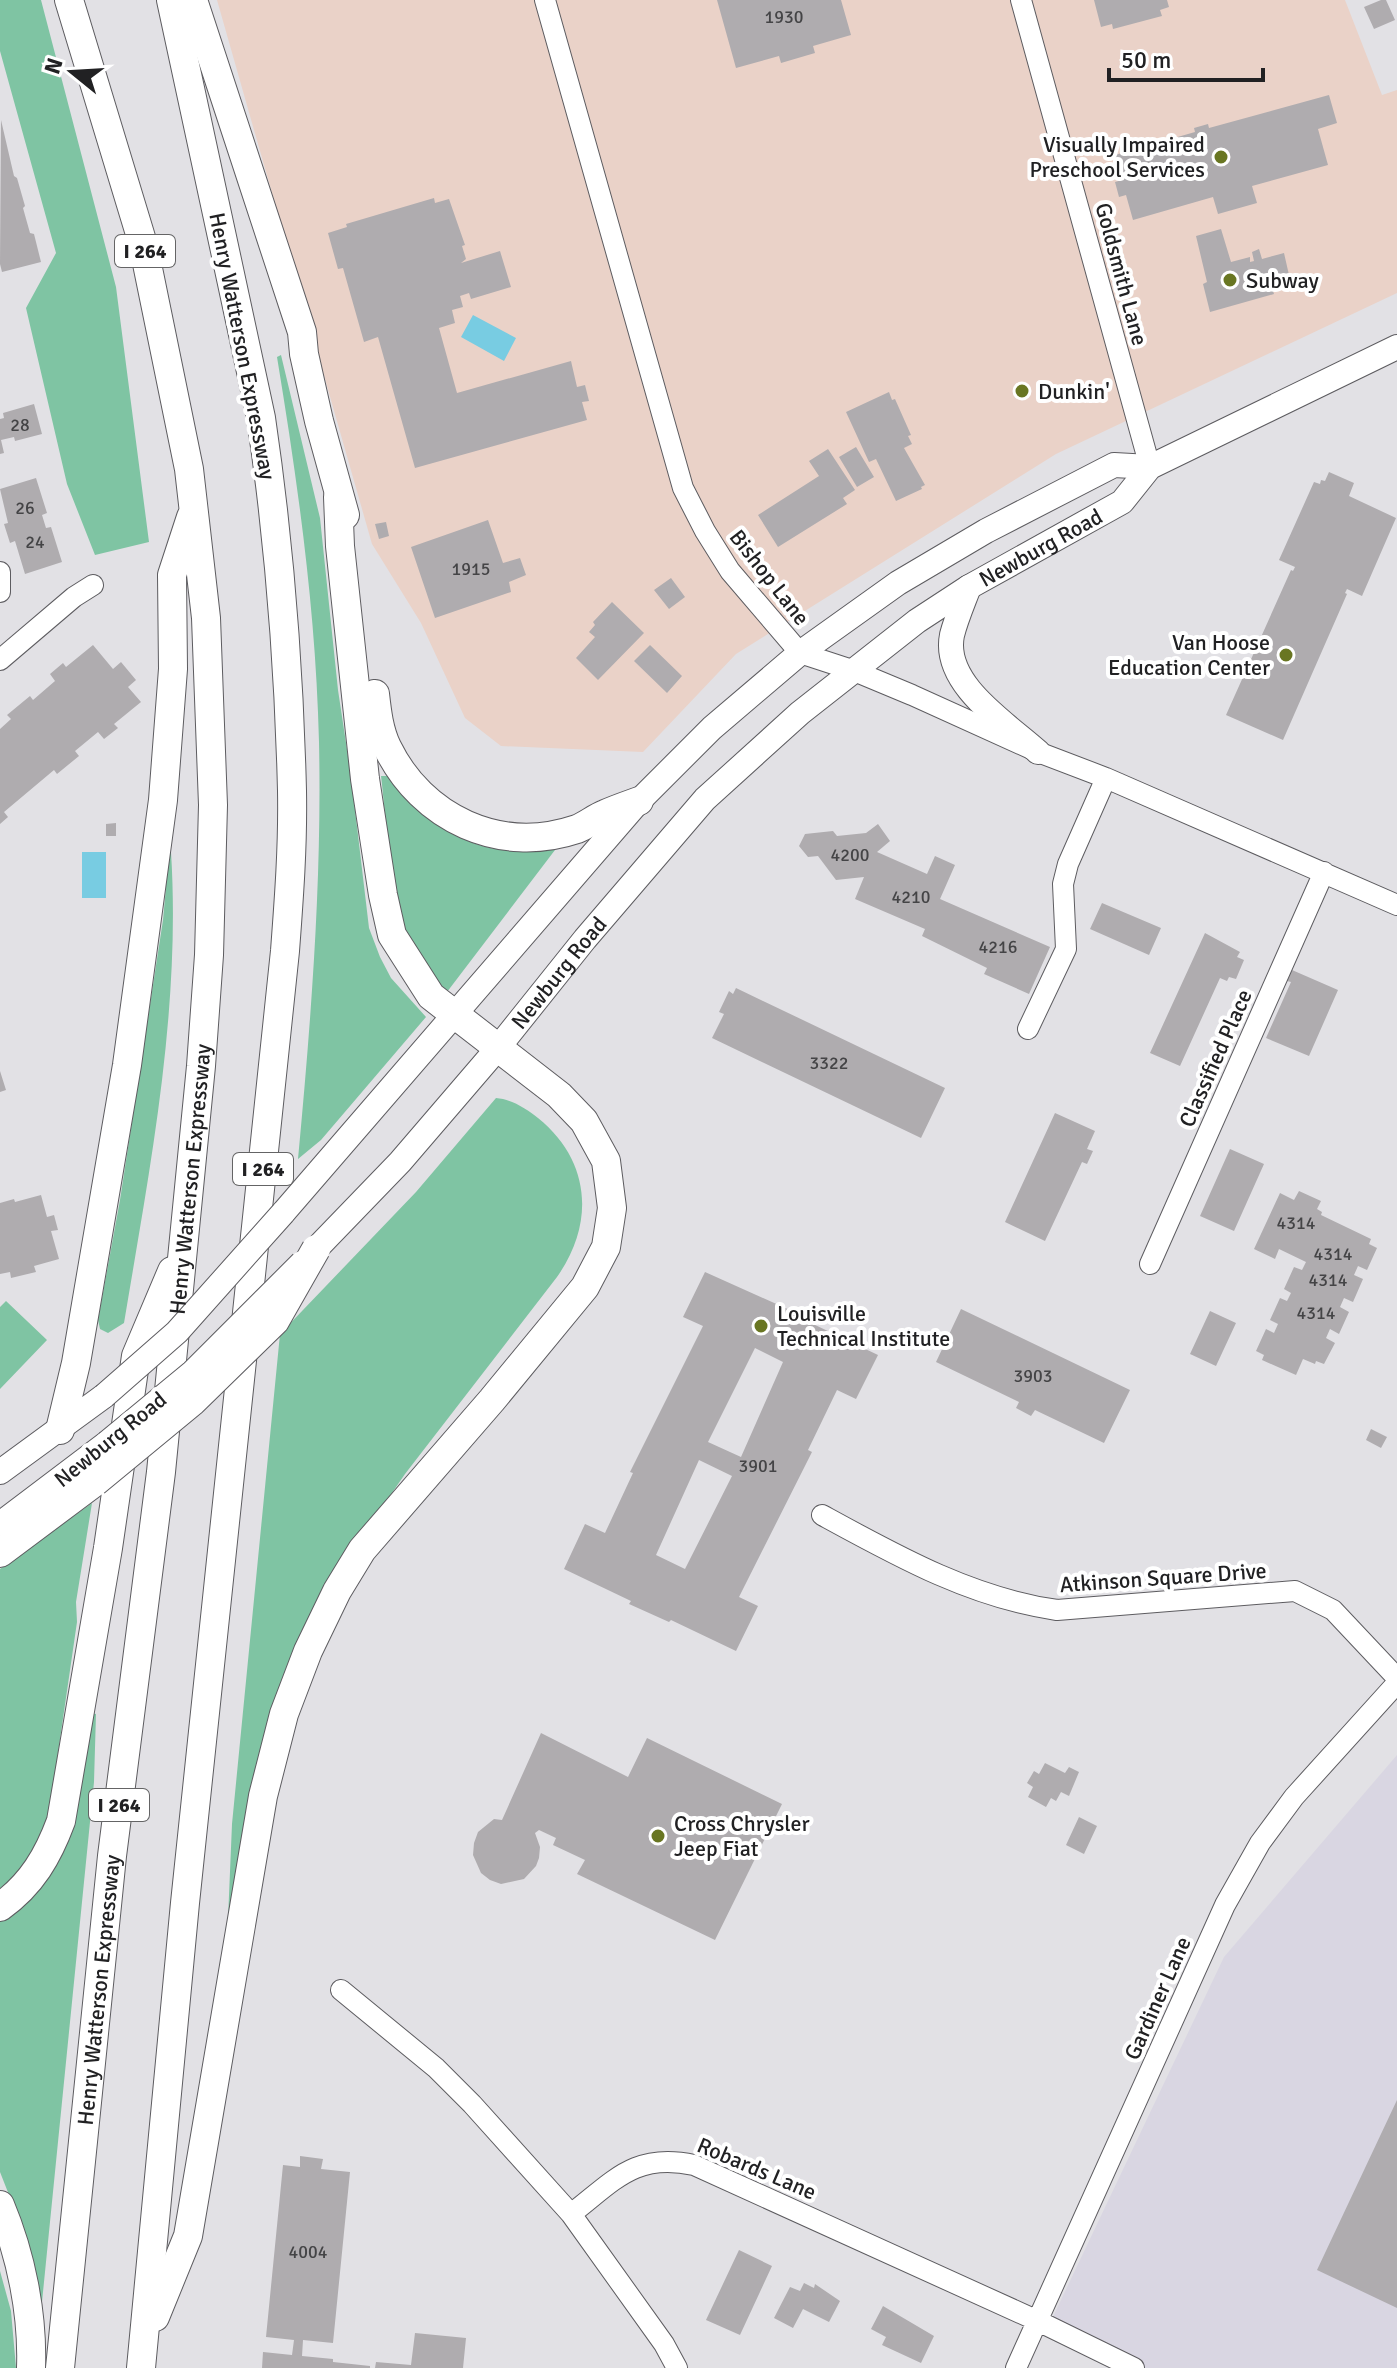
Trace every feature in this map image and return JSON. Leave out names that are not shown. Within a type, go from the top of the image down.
[{"type":"highway","name":"Henry Watterson Expressway","points":[[60,2368],[112,1856],[161,1472],[184,1243],[209,955],[213,805],[206,618],[194,508],[164,338],[143,244],[69,0]]},
{"type":"highway","name":"Henry Watterson Expressway","points":[[142,2356],[285,951],[292,793],[270,479],[261,418],[171,0]]},
{"type":"highway","points":[[193,0],[302,332],[304,354],[338,497],[355,543],[379,726],[386,746],[419,795],[458,823],[497,836],[520,838],[579,828],[639,801]]},
{"type":"highway","points":[[142,2356],[188,2236],[263,1796],[284,1714],[308,1651],[337,1591],[362,1550],[579,1295],[606,1247],[612,1208],[606,1161],[584,1121],[559,1095],[431,996],[392,935],[365,779],[340,546],[338,497]]},
{"type":"highway","points":[[60,1430],[76,1363],[127,1065],[163,800],[173,669],[172,575],[194,508]]},
{"type":"highway","points":[[0,1907],[35,1876],[52,1847],[61,1821],[108,1548],[136,1356],[184,1243]]},
{"type":"highway","points":[[0,1553],[95,1482],[192,1402],[275,1321],[316,1249]]},
{"type":"highway","points":[[0,2205],[23,2283],[31,2368]]},
{"type":"main road","name":"Newburg Road","points":[[0,1524],[107,1443],[193,1372],[316,1249],[400,1162],[705,799],[800,713],[917,621],[969,587],[1122,502],[1150,467],[1397,347]]},
{"type":"main road","name":"Newburg Road","points":[[0,1472],[104,1396],[177,1332],[455,1017],[639,801],[712,728],[800,653],[898,583],[986,531],[1114,465],[1150,467]]},
{"type":"main road","points":[[969,587],[952,635],[953,665],[967,688],[1038,752]]},
{"type":"street","name":"Bishop Lane","points":[[545,0],[683,488],[730,571],[800,653],[852,670],[1397,905]]},
{"type":"street","name":"Goldsmith Lane","points":[[1021,0],[1150,467]]},
{"type":"street","points":[[0,572],[0,592]]},
{"type":"street","points":[[0,660],[74,597],[93,585]]},
{"type":"street","points":[[1028,1029],[1066,949],[1063,884],[1068,864],[1106,778]]},
{"type":"street","name":"Classified Place","points":[[1150,1264],[1324,872]]},
{"type":"street","name":"Atkinson Square Drive","points":[[822,1515],[885,1550],[986,1596],[1027,1606],[1057,1610],[1295,1591],[1333,1610],[1397,1680]]},
{"type":"street","name":"Gardiner Lane","points":[[1016,2368],[1225,1905],[1260,1843],[1294,1797],[1397,1680]]},
{"type":"street","points":[[341,1990],[436,2068],[571,2214],[664,2344],[677,2368]]},
{"type":"street","name":"Robards Lane","points":[[571,2214],[640,2164],[655,2161],[694,2165],[1038,2321],[1134,2368]]},
{"type":"shaded area","points":[[217,0],[1345,0],[1382,95],[1397,90],[1397,293],[1056,454],[736,654],[643,752],[501,746],[465,718],[421,623],[372,544]]},
{"type":"shaded area","points":[[1397,1755],[1397,2368],[1143,2368],[1051,2321],[1224,1957]]},
{"type":"green space","points":[[0,0],[41,0],[116,287],[149,542],[95,555],[67,484],[26,308],[56,253],[0,51]]},
{"type":"green space","points":[[281,355],[320,518],[338,690],[369,928],[391,978],[426,1017],[321,1140],[298,1159],[314,951],[319,847],[319,742],[310,597],[277,357]]},
{"type":"green space","points":[[381,776],[388,776],[421,812],[440,826],[481,846],[527,851],[552,847],[555,850],[447,992],[427,972],[412,948],[402,921],[394,893]]},
{"type":"green space","points":[[167,851],[171,852],[172,970],[161,1088],[124,1323],[108,1333],[100,1329],[98,1320],[120,1200],[163,920],[166,887],[161,886]]},
{"type":"green space","points":[[496,1098],[513,1102],[534,1115],[556,1135],[569,1153],[582,1193],[578,1235],[557,1277],[405,1474],[343,1564],[231,1919],[228,1919],[232,1824],[280,1334],[416,1192]]},
{"type":"green space","points":[[6,1301],[47,1340],[0,1389],[0,1307]]},
{"type":"green space","points":[[92,1503],[49,1815],[30,1856],[17,1874],[0,1889],[0,1569]]},
{"type":"green space","points":[[91,1713],[96,1714],[94,1782],[42,2302],[38,2303],[11,2200],[0,2172],[0,1920],[16,1909]]},
{"type":"green space","points":[[0,2271],[11,2311],[16,2368],[0,2368]]},
{"type":"water","points":[[473,315],[516,338],[504,361],[461,337]]},
{"type":"water","points":[[82,852],[106,852],[106,898],[82,898]]},
{"type":"building","points":[[717,0],[841,0],[851,35],[813,46],[815,53],[781,63],[779,56],[736,68]]},
{"type":"building","points":[[1094,0],[1167,0],[1169,7],[1160,10],[1162,16],[1113,29],[1112,24],[1101,27]]},
{"type":"building","points":[[1386,0],[1395,20],[1374,29],[1364,7]]},
{"type":"building","name":"Visually Impaired Preschool Services","points":[[1329,95],[1337,123],[1318,129],[1328,165],[1252,186],[1257,203],[1218,214],[1213,197],[1133,220],[1126,195],[1119,197],[1115,182],[1122,180],[1115,155],[1195,132],[1194,128],[1208,124],[1209,128]]},
{"type":"building","points":[[1,120],[30,233],[34,234],[41,262],[2,272],[0,264]]},
{"type":"building","points":[[434,198],[435,203],[449,199],[465,245],[462,246],[466,259],[461,263],[500,251],[511,287],[471,299],[469,293],[460,296],[463,307],[452,310],[455,323],[439,328],[457,393],[571,361],[577,387],[585,385],[589,401],[582,402],[587,420],[415,468],[378,337],[364,342],[343,268],[338,269],[328,233],[347,227],[346,224]]},
{"type":"building","points":[[1221,229],[1231,262],[1250,257],[1250,262],[1254,261],[1252,252],[1259,249],[1262,259],[1284,253],[1289,275],[1285,277],[1286,284],[1272,288],[1274,294],[1210,312],[1203,284],[1207,282],[1196,236]]},
{"type":"building","points":[[889,392],[911,435],[908,436],[912,444],[904,448],[925,485],[896,501],[876,459],[869,462],[846,412]]},
{"type":"building","points":[[34,404],[42,434],[15,441],[14,437],[1,440],[4,453],[0,454],[0,419],[4,418],[3,413]]},
{"type":"building","points":[[856,447],[874,477],[857,487],[839,457]]},
{"type":"building","points":[[828,449],[855,490],[843,498],[847,504],[778,547],[758,515],[819,476],[809,461]]},
{"type":"building","name":"Van Hoose Education Center","points":[[1329,472],[1354,483],[1349,496],[1396,518],[1362,596],[1347,589],[1283,740],[1226,715],[1295,567],[1279,560],[1314,482],[1320,484],[1321,480],[1325,481]]},
{"type":"building","points":[[36,478],[47,513],[42,515],[46,528],[51,527],[62,562],[25,574],[15,541],[10,543],[4,524],[8,523],[0,489]]},
{"type":"building","points":[[488,520],[503,563],[520,558],[526,575],[509,582],[511,592],[435,618],[411,547]]},
{"type":"building","points":[[386,522],[389,536],[379,539],[375,524]]},
{"type":"building","points":[[671,578],[685,597],[669,609],[654,590]]},
{"type":"building","points":[[612,602],[644,633],[598,680],[576,658],[595,637],[589,632],[595,625],[593,622]]},
{"type":"building","points":[[93,645],[113,669],[121,662],[136,680],[128,687],[141,702],[114,724],[118,728],[104,739],[98,732],[75,751],[79,756],[57,774],[54,770],[4,812],[8,817],[0,824],[0,729],[11,719],[7,715],[30,696],[33,700],[55,681],[50,674],[63,663],[66,667]]},
{"type":"building","points":[[650,645],[682,676],[667,693],[634,661]]},
{"type":"building","points":[[116,823],[116,836],[106,836],[106,824]]},
{"type":"building","points":[[878,824],[890,841],[877,852],[927,874],[935,856],[955,865],[940,899],[1050,947],[1029,994],[984,974],[987,968],[922,936],[925,929],[855,899],[864,877],[836,880],[818,856],[808,857],[799,846],[805,834],[833,831],[837,836],[866,833]]},
{"type":"building","points":[[1102,903],[1161,928],[1149,955],[1090,929]]},
{"type":"building","points":[[1205,933],[1240,952],[1237,957],[1244,960],[1236,979],[1229,977],[1227,981],[1220,978],[1180,1066],[1150,1053]]},
{"type":"building","points":[[1292,970],[1338,990],[1309,1056],[1266,1038],[1291,982],[1287,981]]},
{"type":"building","points":[[736,988],[945,1088],[921,1138],[712,1038],[724,1014],[719,1012],[729,991],[733,994]]},
{"type":"building","points":[[0,1071],[6,1090],[0,1092]]},
{"type":"building","points":[[1055,1113],[1095,1131],[1087,1149],[1093,1151],[1087,1164],[1082,1162],[1045,1241],[1005,1222]]},
{"type":"building","points":[[1230,1149],[1264,1164],[1234,1231],[1200,1216]]},
{"type":"building","points":[[1299,1191],[1321,1201],[1317,1209],[1322,1212],[1321,1215],[1371,1239],[1369,1244],[1377,1248],[1367,1270],[1358,1266],[1354,1275],[1363,1279],[1353,1302],[1344,1298],[1340,1307],[1349,1312],[1339,1334],[1330,1329],[1326,1338],[1335,1343],[1324,1364],[1303,1359],[1296,1375],[1262,1360],[1264,1355],[1256,1351],[1266,1329],[1274,1333],[1278,1324],[1270,1320],[1280,1298],[1287,1301],[1291,1293],[1284,1289],[1294,1267],[1302,1270],[1306,1262],[1279,1249],[1275,1259],[1254,1249],[1280,1193],[1294,1200]]},
{"type":"building","points":[[41,1195],[47,1217],[54,1215],[58,1230],[51,1231],[59,1259],[34,1266],[36,1272],[11,1278],[10,1272],[0,1274],[0,1203]]},
{"type":"building","points":[[705,1272],[812,1320],[811,1323],[878,1355],[856,1399],[837,1390],[808,1450],[812,1452],[739,1597],[758,1606],[736,1651],[629,1604],[631,1601],[564,1569],[585,1524],[605,1533],[633,1473],[630,1472],[703,1326],[683,1317]],"holes":[[[755,1348],[783,1362],[741,1457],[708,1442]],[[699,1460],[732,1476],[685,1569],[656,1555]]]},
{"type":"building","points":[[961,1309],[1130,1390],[1104,1443],[1035,1410],[1031,1416],[1016,1408],[1019,1402],[936,1362]]},
{"type":"building","points":[[1210,1311],[1236,1323],[1216,1366],[1190,1354]]},
{"type":"building","points":[[1371,1429],[1387,1437],[1381,1448],[1366,1440]]},
{"type":"building","name":"Cross Chrysler Jeep Fiat","points":[[541,1733],[628,1777],[647,1738],[782,1804],[715,1940],[577,1874],[585,1860],[553,1845],[556,1838],[539,1830],[535,1833],[540,1847],[539,1858],[524,1879],[501,1884],[481,1873],[473,1855],[478,1832],[494,1819],[502,1820]]},
{"type":"building","points":[[1045,1763],[1065,1773],[1069,1767],[1079,1772],[1069,1796],[1061,1792],[1056,1801],[1051,1798],[1046,1807],[1028,1797],[1033,1787],[1027,1783],[1034,1771],[1039,1774]]},
{"type":"building","points":[[1079,1817],[1097,1826],[1084,1854],[1066,1845]]},
{"type":"building","points":[[1397,2100],[1397,2308],[1317,2270]]},
{"type":"building","points":[[300,2156],[323,2159],[321,2169],[350,2172],[333,2343],[303,2340],[302,2356],[333,2359],[333,2362],[370,2368],[262,2368],[263,2352],[292,2355],[294,2340],[266,2337],[283,2165],[300,2167]]},
{"type":"building","points":[[739,2250],[772,2266],[740,2335],[706,2320]]},
{"type":"building","points":[[804,2283],[814,2288],[815,2284],[840,2301],[829,2322],[803,2309],[793,2328],[774,2318],[790,2287],[800,2291]]},
{"type":"building","points":[[883,2306],[934,2336],[921,2363],[882,2345],[886,2337],[871,2329]]},
{"type":"building","points":[[415,2333],[466,2338],[463,2368],[375,2368],[376,2362],[411,2365]]},
{"type":"place","name":"Visually Impaired Preschool Services","points":[[1221,157]]},
{"type":"place","name":"Subway","points":[[1230,280]]},
{"type":"place","name":"Dunkin'","points":[[1022,391]]},
{"type":"place","name":"Van Hoose Education Center","points":[[1286,655]]},
{"type":"place","name":"Louisville Technical Institute","points":[[761,1326]]},
{"type":"place","name":"Cross Chrysler Jeep Fiat","points":[[658,1836]]}]
